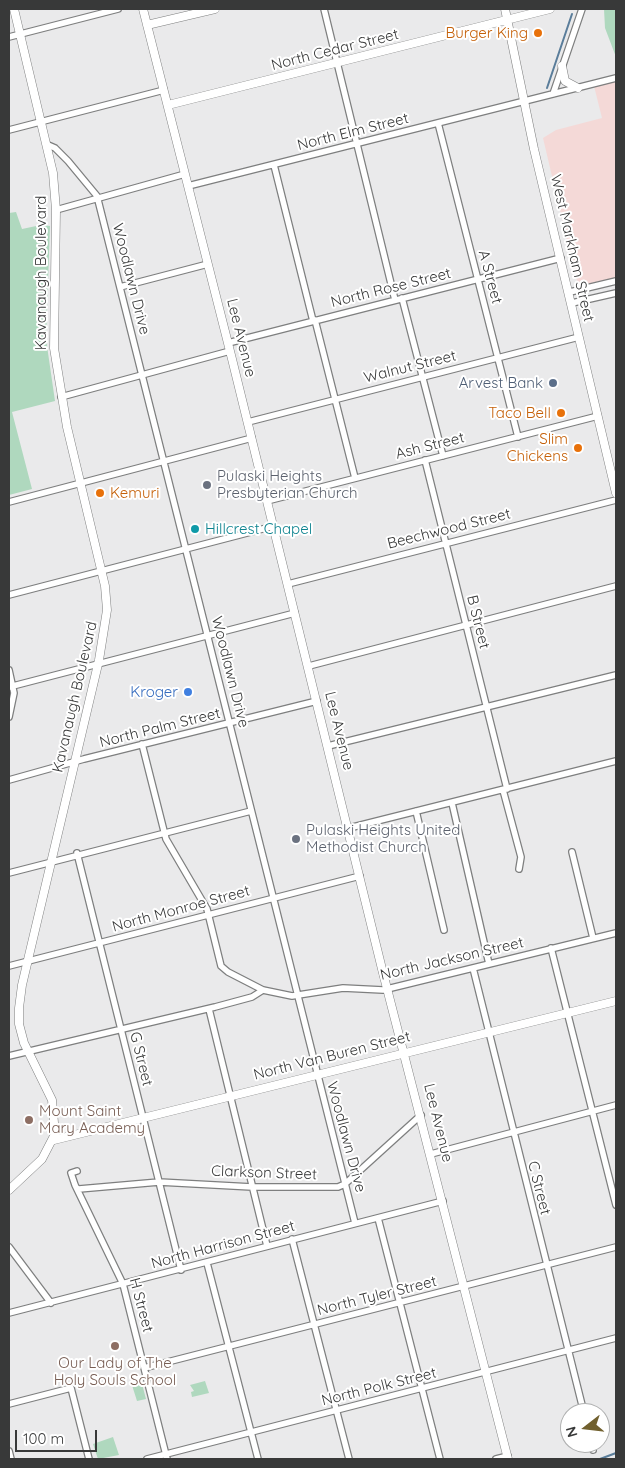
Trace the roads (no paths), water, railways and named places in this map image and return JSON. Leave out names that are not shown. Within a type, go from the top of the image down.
[{"type":"street","name":"Kavanaugh Boulevard","points":[[14,9],[48,145],[56,210],[53,338],[61,397],[102,572],[106,616],[97,666],[22,985],[18,1014],[21,1034],[52,1100],[56,1126],[54,1140]]},
{"type":"street","points":[[9,37],[118,9]]},
{"type":"street","name":"Lee Avenue","points":[[143,9],[508,1458]]},
{"type":"street","points":[[147,25],[216,9]]},
{"type":"street","points":[[324,9],[395,300]]},
{"type":"street","name":"West Markham Street","points":[[505,9],[524,102],[616,492]]},
{"type":"street","name":"North Cedar Street","points":[[168,105],[338,64],[550,9]]},
{"type":"street","points":[[553,94],[582,9]]},
{"type":"street","points":[[562,66],[565,81],[578,88]]},
{"type":"street","name":"North Elm Street","points":[[188,186],[616,78]]},
{"type":"street","points":[[9,130],[164,90]]},
{"type":"street","name":"A Street","points":[[438,124],[518,436]]},
{"type":"street","name":"Woodlawn Drive","points":[[48,145],[55,148],[68,160],[98,200],[355,1223]]},
{"type":"street","points":[[274,165],[355,478]]},
{"type":"street","points":[[56,210],[98,200],[185,174]]},
{"type":"street","name":"North Rose Street","points":[[61,397],[143,375],[314,321],[561,258]]},
{"type":"street","points":[[120,287],[208,264]]},
{"type":"street","points":[[570,292],[616,281]]},
{"type":"street","points":[[572,303],[616,293]]},
{"type":"street","points":[[402,298],[443,456]]},
{"type":"street","name":"Walnut Street","points":[[248,422],[579,337]]},
{"type":"street","name":"Ash Street","points":[[267,501],[598,416]]},
{"type":"street","points":[[9,502],[252,438]]},
{"type":"street","name":"B Street","points":[[425,460],[487,708],[521,857],[519,869]]},
{"type":"street","name":"Beechwood Street","points":[[288,584],[616,500]]},
{"type":"street","points":[[9,595],[274,526]]},
{"type":"street","points":[[309,666],[616,586]]},
{"type":"street","points":[[11,687],[295,613]]},
{"type":"street","points":[[9,670],[11,687],[14,693],[9,717]]},
{"type":"street","points":[[328,746],[616,675]]},
{"type":"street","name":"North Palm Street","points":[[9,780],[142,744],[230,724],[317,701]]},
{"type":"street","name":"North Jackson Street","points":[[142,744],[165,833],[204,903],[223,968],[263,990],[298,996],[343,988],[389,989],[616,933]]},
{"type":"street","points":[[349,828],[616,761]]},
{"type":"street","points":[[452,803],[489,964]]},
{"type":"street","points":[[9,873],[51,860],[251,811]]},
{"type":"street","points":[[416,811],[444,930]]},
{"type":"street","points":[[572,852],[594,938]]},
{"type":"street","name":"G Street","points":[[77,854],[181,1270]]},
{"type":"street","name":"North Monroe Street","points":[[9,966],[360,876]]},
{"type":"street","points":[[551,948],[616,1205]]},
{"type":"street","name":"C Street","points":[[472,968],[581,1403]]},
{"type":"street","points":[[9,1056],[209,1009],[252,997],[263,990]]},
{"type":"street","name":"North Van Buren Street","points":[[54,1140],[616,1000]]},
{"type":"street","points":[[209,1009],[267,1246]]},
{"type":"street","points":[[431,1154],[616,1105]]},
{"type":"street","points":[[346,1184],[421,1115]]},
{"type":"street","points":[[9,1190],[36,1167],[54,1140]]},
{"type":"street","name":"H Street","points":[[77,1171],[71,1173],[123,1284],[167,1457]]},
{"type":"street","name":"Clarkson Street","points":[[78,1189],[159,1182],[252,1187],[330,1188],[346,1184]]},
{"type":"street","name":"North Harrison Street","points":[[9,1314],[443,1201]]},
{"type":"street","points":[[378,1218],[440,1459]]},
{"type":"street","points":[[292,1239],[348,1459]]},
{"type":"street","points":[[9,1247],[51,1303]]},
{"type":"street","name":"North Tyler Street","points":[[144,1368],[400,1304],[616,1247]]},
{"type":"street","points":[[208,1262],[258,1459]]},
{"type":"street","name":"North Polk Street","points":[[147,1459],[167,1457],[251,1432],[616,1338]]},
{"type":"street","points":[[9,1404],[72,1388],[89,1459]]},
{"type":"street","points":[[9,1451],[11,1459]]},
{"type":"street","points":[[496,1459],[508,1458]]},
{"type":"waterway","points":[[547,88],[572,14]]},
{"type":"waterway","points":[[600,1459],[616,1453]]},
{"type":"place","name":"Burger King","points":[[538,33]]},
{"type":"place","name":"Arvest Bank","points":[[553,383]]},
{"type":"place","name":"Taco Bell","points":[[561,413]]},
{"type":"place","name":"Slim Chickens","points":[[578,448]]},
{"type":"place","name":"Pulaski Heights Presbyterian Church","points":[[207,485]]},
{"type":"place","name":"Kemuri","points":[[100,493]]},
{"type":"place","name":"Hillcrest Chapel","points":[[195,529]]},
{"type":"place","name":"Kroger","points":[[188,692]]},
{"type":"place","name":"Pulaski Heights United Methodist Church","points":[[296,839]]},
{"type":"place","name":"Mount Saint Mary Academy","points":[[29,1120]]},
{"type":"place","name":"Our Lady of The Holy Souls School","points":[[115,1346]]}]
